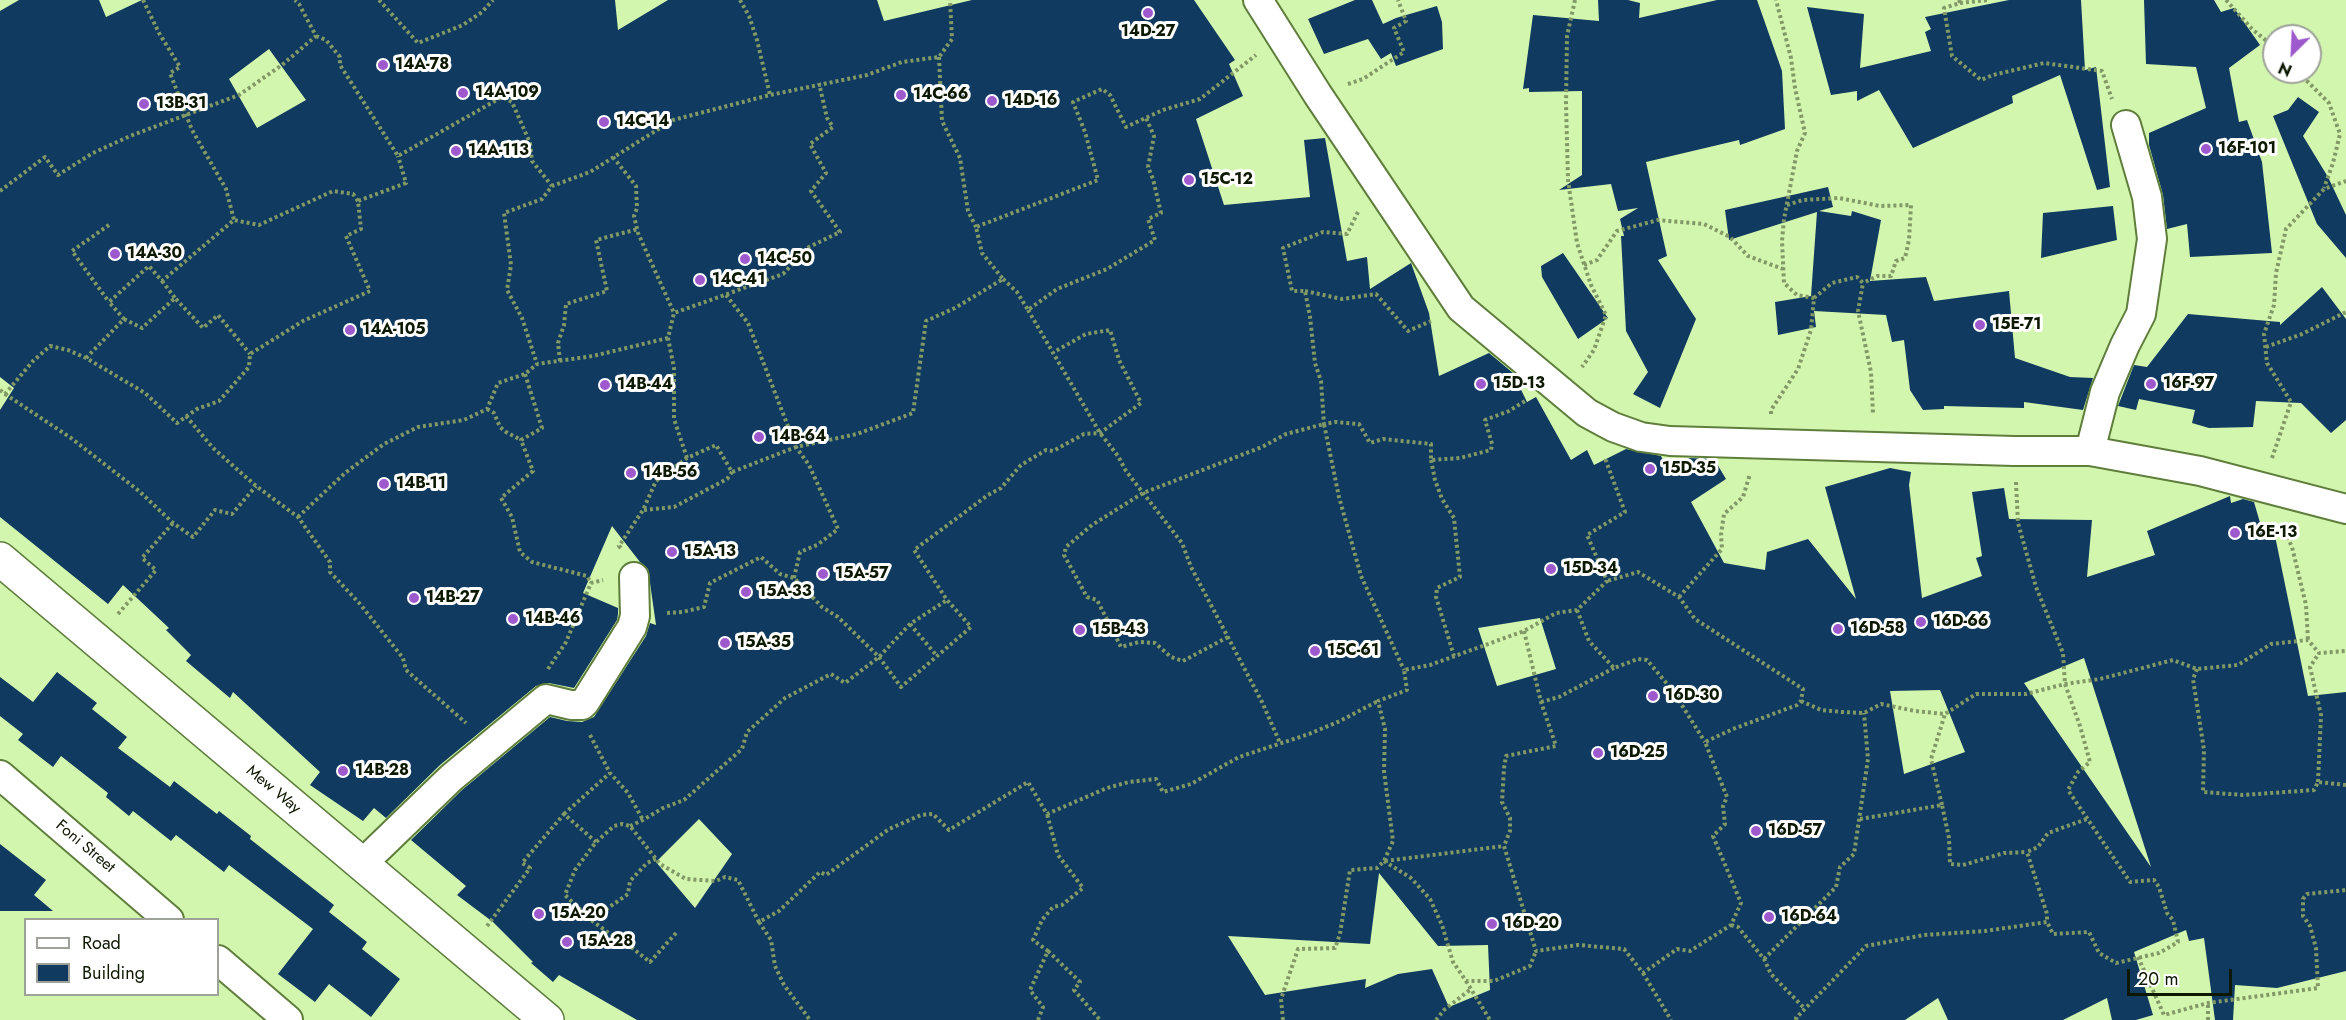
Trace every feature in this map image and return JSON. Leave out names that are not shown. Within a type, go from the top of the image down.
[{"type":"main road","name":"Mew Way","points":[[0,559],[547,1020]]},
{"type":"street","points":[[1258,0],[1318,95],[1461,308],[1587,413],[1613,427],[1641,437],[1670,441],[2014,452],[2090,451],[2200,471],[2346,509]]},
{"type":"street","points":[[2090,451],[2105,392],[2124,345],[2141,314],[2152,239],[2147,197],[2126,125]]},
{"type":"street","points":[[362,864],[451,778],[546,699],[582,705],[585,702],[632,627],[635,616],[620,575]]},
{"type":"street","name":"Foni Street","points":[[0,775],[167,918]]},
{"type":"street","points":[[219,961],[288,1020]]},
{"type":"path","points":[[143,0],[159,33],[180,67],[170,73],[212,168],[226,189],[234,220]]},
{"type":"path","points":[[379,0],[418,43],[464,25],[482,12],[493,0]]},
{"type":"path","points":[[740,0],[749,16],[757,40],[770,95]]},
{"type":"path","points":[[950,0],[952,39],[939,57],[942,121],[960,158],[968,211],[976,227],[982,253],[1017,292],[1100,433],[1182,543],[1191,567],[1262,702],[1280,743]]},
{"type":"path","points":[[1318,95],[1363,79],[1404,52],[1394,28],[1407,21],[1398,0]]},
{"type":"path","points":[[1569,398],[1582,368],[1594,350],[1606,315],[1590,285],[1577,243],[1568,180],[1566,104],[1568,36],[1575,0]]},
{"type":"path","points":[[1776,0],[1791,58],[1804,133],[1797,151],[1782,241],[1784,283],[1797,295],[1814,298]]},
{"type":"path","points":[[1988,0],[1959,2],[1944,8],[1952,56],[1967,70],[1981,80],[2044,63],[2102,70],[2117,112],[2126,125]]},
{"type":"path","points":[[2226,0],[2262,37]]},
{"type":"path","points":[[299,1],[316,36],[326,40],[340,57],[340,65],[398,156],[406,183],[358,201]]},
{"type":"path","points":[[0,190],[45,157],[58,175],[93,153],[239,95],[282,65],[316,36]]},
{"type":"path","points":[[976,227],[1098,180],[1085,132],[1073,102],[1102,89],[1110,94],[1126,127],[1163,110],[1200,99],[1281,36]]},
{"type":"path","points":[[537,364],[522,318],[507,290],[511,265],[504,213],[542,198],[552,186],[590,172],[673,120],[770,95],[867,75],[902,62],[939,57]]},
{"type":"path","points":[[674,313],[783,274],[809,247],[840,232],[811,192],[826,173],[810,144],[833,127],[827,118],[819,84]]},
{"type":"path","points":[[2310,84],[2329,104],[2340,134],[2324,189],[2286,229],[2276,273],[2274,305],[2264,334],[2267,363],[2291,402],[2264,487],[2292,547],[2306,605],[2308,640],[2319,653]]},
{"type":"path","points":[[398,156],[502,97],[512,102],[530,143],[532,161],[552,186]]},
{"type":"path","points":[[1028,310],[1056,289],[1107,269],[1155,240],[1148,219],[1161,213],[1148,167],[1154,136],[1146,118]]},
{"type":"path","points":[[613,158],[636,186],[637,208],[634,216],[674,313],[668,338],[674,368],[674,419],[687,458]]},
{"type":"path","points":[[2324,189],[2346,181]]},
{"type":"path","points":[[234,220],[259,225],[333,191],[353,194],[358,201],[361,229],[346,236],[370,291],[303,321],[250,354]]},
{"type":"path","points":[[1383,192],[1361,203],[1354,223],[1347,234],[1323,232],[1283,248],[1292,291],[1305,291],[1342,299],[1376,294],[1408,331],[1461,308]]},
{"type":"path","points":[[1787,206],[1803,200],[1839,198],[1880,206],[1911,205],[1909,240],[1905,258],[1896,261],[1890,276],[1877,276],[1863,283]]},
{"type":"path","points":[[162,281],[234,220]]},
{"type":"path","points":[[1584,265],[1597,260],[1617,231],[1658,220],[1704,225],[1730,237],[1748,256],[1783,268]]},
{"type":"path","points":[[109,225],[72,251],[124,319],[142,328],[175,298]]},
{"type":"path","points":[[560,361],[558,343],[564,325],[566,304],[607,291],[596,240],[638,228]]},
{"type":"path","points":[[5,394],[50,346],[68,350],[86,358],[146,393],[177,423],[186,416],[219,401],[249,367],[250,354],[218,315],[203,328],[149,266],[110,302]]},
{"type":"path","points":[[1679,597],[1722,549],[1724,514],[1743,497],[1771,410],[1798,369],[1811,330],[1814,298],[1832,283],[1857,277],[1863,283]]},
{"type":"path","points":[[643,510],[674,507],[727,479],[732,472],[796,447],[857,434],[913,413],[926,321],[955,308],[1003,279]]},
{"type":"path","points":[[1863,283],[1858,310],[1871,372],[1872,409],[1877,447]]},
{"type":"path","points":[[1047,814],[1107,788],[1130,782],[1156,779],[1163,792],[1191,784],[1239,757],[1309,734],[1378,701],[1407,690],[1404,670],[1361,576],[1339,497],[1324,424],[1321,381],[1315,363],[1305,291]]},
{"type":"path","points":[[726,295],[748,323],[796,447],[819,484],[838,530],[818,545],[800,552],[794,578]]},
{"type":"path","points":[[2266,347],[2302,334],[2346,312]]},
{"type":"path","points":[[86,358],[124,319]]},
{"type":"path","points":[[619,546],[620,575],[650,613],[682,612],[704,606],[710,583],[761,557],[780,574],[794,578],[822,606],[838,617],[879,657],[901,687],[971,627],[947,600],[914,550],[988,495],[1001,488],[1022,465],[1046,450],[1053,451],[1084,434],[1100,433],[1141,403],[1119,360],[1110,330],[1086,334],[1054,352]]},
{"type":"path","points":[[298,518],[345,473],[384,444],[418,428],[464,420],[487,409],[498,383],[525,374],[537,364],[593,356],[668,338]]},
{"type":"path","points":[[521,440],[542,428],[525,374]]},
{"type":"path","points":[[1431,460],[1460,458],[1491,450],[1492,444],[1485,420],[1509,411],[1534,396],[1546,380]]},
{"type":"path","points":[[0,390],[71,438],[193,537],[215,510],[232,514],[256,486]]},
{"type":"path","points":[[487,409],[494,413],[500,427],[521,440],[533,471],[501,498],[512,517],[520,552],[532,562],[587,576],[591,582]]},
{"type":"path","points":[[186,416],[213,448],[256,486],[298,518],[330,562],[330,572],[360,604],[403,658],[406,670],[452,709],[490,747]]},
{"type":"path","points":[[1228,637],[1183,661],[1171,657],[1155,643],[1139,642],[1121,647],[1097,600],[1087,597],[1064,555],[1066,547],[1092,525],[1143,493],[1262,447],[1286,434],[1336,422],[1359,424],[1370,444],[1383,439],[1431,444],[1435,480],[1442,499],[1454,518],[1460,577],[1437,588],[1436,597],[1454,657]]},
{"type":"path","points":[[1607,581],[1587,535],[1624,512],[1606,461],[1613,427]]},
{"type":"path","points":[[615,555],[643,510],[656,481],[687,458],[716,445],[732,472]]},
{"type":"path","points":[[2014,452],[2018,523],[2036,587],[2063,653],[2065,684],[2090,762],[2078,772],[2067,790],[2130,882],[2154,880],[2159,887],[2167,913],[2173,920],[2178,942],[2158,953],[2116,963],[2099,953],[2089,932],[2053,933],[2047,922],[2047,914],[2027,852]]},
{"type":"path","points":[[96,640],[156,570],[142,558],[173,523]]},
{"type":"path","points":[[1404,670],[1454,657],[1524,631],[1556,613],[1576,610],[1607,581],[1638,572],[1679,597],[1695,619],[1803,689],[1801,701],[1797,705],[1705,742]]},
{"type":"path","points":[[591,582],[603,581],[620,575]]},
{"type":"path","points":[[546,699],[540,680],[566,642],[591,582]]},
{"type":"path","points":[[630,826],[663,808],[684,800],[742,749],[747,732],[785,698],[831,674],[844,683],[879,657],[910,624],[947,600]]},
{"type":"path","points":[[1576,610],[1589,641],[1614,668]]},
{"type":"path","points":[[910,624],[937,656]]},
{"type":"path","points":[[1466,981],[1494,981],[1530,966],[1536,951],[1504,846],[1510,831],[1510,818],[1502,802],[1506,756],[1556,746],[1541,702],[1524,631]]},
{"type":"path","points":[[1801,701],[1821,710],[1864,713],[1881,704],[1945,714],[1976,694],[2026,694],[2065,684],[2100,679],[2173,660],[2197,669],[2238,665],[2271,644],[2308,640]]},
{"type":"path","points":[[2319,653],[2346,651]]},
{"type":"path","points":[[2197,669],[2193,679],[2205,750],[2203,792],[2243,795],[2314,790],[2318,782],[2321,715],[2310,667],[2319,653]]},
{"type":"path","points":[[1541,702],[1559,697],[1614,668],[1638,659],[1647,660],[1673,691],[1705,742],[1727,797],[1724,806],[1725,824],[1713,836],[1741,903],[1731,925],[1690,951],[1677,949],[1643,973]]},
{"type":"path","points":[[1283,1020],[1281,999],[1298,949],[1335,948],[1340,934],[1350,870],[1377,868],[1384,861],[1393,841],[1384,771],[1385,729],[1378,701]]},
{"type":"path","points":[[582,705],[588,733],[610,773],[628,793],[643,820]]},
{"type":"path","points":[[1764,959],[1836,887],[1840,867],[1854,854],[1868,759],[1864,713]]},
{"type":"path","points":[[1945,714],[1931,759],[1949,838],[1950,864],[1963,865],[2004,853],[2027,852],[2038,847],[2048,832],[2087,819]]},
{"type":"path","points":[[468,953],[530,868],[522,863],[564,814],[610,773]]},
{"type":"path","points":[[759,922],[779,911],[820,872],[826,876],[890,829],[921,815],[933,814],[949,830],[1028,782],[1047,814],[1058,855],[1083,888],[1062,905],[1053,907],[1042,920],[1033,940],[1080,982],[1074,990],[1100,1020]]},
{"type":"path","points":[[2318,782],[2346,784]]},
{"type":"path","points":[[1860,819],[1942,805]]},
{"type":"path","points":[[564,814],[596,842]]},
{"type":"path","points":[[675,933],[650,962],[591,920],[565,895],[575,870],[596,842],[614,826],[622,824],[630,826],[660,864],[686,879],[716,881],[725,877],[738,880],[759,922],[771,940],[775,966],[784,985],[810,1020]]},
{"type":"path","points":[[1384,861],[1504,846]]},
{"type":"path","points":[[591,920],[628,894],[630,881],[647,864],[656,859]]},
{"type":"path","points":[[1384,861],[1411,878],[1430,899],[1442,925],[1453,962],[1490,1020]]},
{"type":"path","points":[[2138,957],[2164,1015],[2208,1003],[2318,988],[2316,948],[2310,926],[2303,916],[2303,899],[2307,894],[2346,890]]},
{"type":"path","points":[[1797,1020],[1796,1018],[1866,946],[1924,935],[1986,931],[2047,922]]},
{"type":"path","points":[[1731,925],[1738,927],[1764,959],[1771,974],[1805,1009]]},
{"type":"path","points":[[1536,951],[1578,945],[1624,949],[1643,973],[1671,1020]]},
{"type":"path","points":[[1038,1020],[1043,1007],[1030,990],[1048,951]]},
{"type":"path","points":[[1436,1020],[1444,1010],[1471,989]]},
{"type":"path","points":[[2208,1003],[2208,1020]]},
{"type":"building","points":[[19,0],[99,0],[106,17],[142,0],[615,0],[618,30],[668,0],[877,0],[884,21],[972,0],[1194,0],[1235,60],[1229,64],[1243,96],[1196,119],[1224,205],[1310,197],[1304,140],[1325,138],[1347,261],[1367,257],[1370,289],[1411,263],[1429,313],[1439,376],[1489,353],[1513,373],[1527,402],[1536,397],[1571,460],[1587,450],[1594,465],[1626,449],[1661,456],[1665,465],[1689,458],[1714,459],[1726,479],[1691,502],[1724,563],[1765,570],[1767,552],[1808,539],[1856,599],[1825,487],[1890,468],[1911,472],[1909,485],[1922,598],[1982,576],[1976,558],[1982,556],[1972,492],[2004,488],[2009,519],[2092,520],[2087,577],[2155,555],[2147,531],[2230,496],[2231,503],[2243,499],[2254,502],[2263,533],[2274,531],[2308,696],[2346,692],[2346,971],[2277,988],[2235,985],[2233,1020],[2215,1020],[2204,938],[2189,941],[2186,930],[2134,952],[2153,1015],[2136,1020],[2112,1020],[2107,998],[2063,1020],[1948,1020],[1938,998],[1905,1020],[637,1020],[559,975],[553,982],[531,963],[533,962],[493,922],[457,895],[466,886],[411,840],[462,790],[550,717],[582,722],[594,717],[646,636],[650,623],[656,625],[648,569],[612,526],[583,593],[618,608],[617,620],[574,688],[549,683],[536,686],[440,765],[386,818],[374,808],[363,821],[310,785],[320,772],[233,692],[230,698],[186,661],[191,655],[166,630],[169,628],[123,585],[108,604],[0,517],[0,410],[14,388],[0,377],[0,11]],"holes":[[[269,49],[306,100],[257,128],[229,79]],[[1540,618],[1556,669],[1497,686],[1478,628]],[[2084,658],[2151,867],[2024,683]],[[1940,690],[1965,752],[1904,774],[1890,691]],[[699,819],[732,854],[695,908],[656,862]],[[1379,873],[1438,946],[1488,945],[1490,990],[1449,1007],[1432,969],[1398,974],[1365,988],[1366,979],[1265,995],[1228,936],[1370,944]]]},
{"type":"building","points":[[1355,0],[1372,0],[1383,24],[1437,6],[1442,22],[1443,49],[1396,66],[1391,53],[1381,59],[1368,39],[1324,54],[1308,19]]},
{"type":"building","points":[[1598,0],[1628,0],[1640,3],[1639,18],[1717,0],[1757,0],[1782,71],[1785,129],[1740,145],[1739,140],[1646,162],[1667,256],[1658,260],[1696,319],[1660,408],[1633,394],[1648,372],[1626,331],[1621,236],[1624,236],[1620,219],[1638,208],[1618,211],[1611,184],[1559,190],[1582,175],[1582,91],[1529,92],[1529,88],[1523,89],[1533,15],[1599,21]]},
{"type":"building","points":[[2009,0],[2081,0],[2085,70],[2096,67],[2110,187],[2097,190],[2060,75],[2012,96],[2013,103],[1913,148],[1879,90],[1857,101],[1857,91],[1831,95],[1807,7],[1864,14],[1860,68],[1931,51],[1925,32],[1931,29],[1925,17]]},
{"type":"building","points":[[2144,0],[2214,0],[2221,12],[2234,8],[2260,45],[2229,68],[2239,122],[2247,120],[2262,162],[2272,253],[2190,257],[2187,224],[2167,229],[2163,195],[2149,145],[2149,133],[2206,108],[2196,67],[2146,64]]},
{"type":"building","points":[[2298,97],[2319,112],[2303,136],[2328,177],[2346,215],[2346,258],[2317,224],[2273,116],[2288,110]]},
{"type":"building","points":[[1828,187],[1833,207],[1819,211],[1851,216],[1852,211],[1881,220],[1870,281],[1926,277],[1934,301],[2009,291],[2015,358],[2070,377],[2093,378],[2083,410],[2024,402],[2024,408],[1944,406],[1944,409],[1923,410],[1910,390],[1904,340],[1892,342],[1886,315],[1814,311],[1816,327],[1778,335],[1775,302],[1811,296],[1817,212],[1729,240],[1725,210]]},
{"type":"building","points":[[2113,206],[2117,240],[2041,258],[2043,213]]},
{"type":"building","points":[[1563,253],[1608,318],[1578,339],[1542,277],[1541,266]]},
{"type":"building","points":[[2322,287],[2346,319],[2346,420],[2331,433],[2301,403],[2256,401],[2253,427],[2209,428],[2192,423],[2195,410],[2139,399],[2136,410],[2118,406],[2134,365],[2147,367],[2188,314],[2280,322],[2280,325]]},
{"type":"building","points":[[57,672],[97,703],[92,709],[127,737],[118,748],[170,787],[174,781],[217,814],[219,811],[251,836],[250,839],[334,905],[329,912],[367,942],[362,949],[400,979],[371,1017],[329,984],[315,1002],[278,974],[313,929],[229,865],[224,872],[176,835],[171,841],[133,811],[129,816],[106,797],[108,793],[61,756],[53,767],[18,740],[23,734],[0,716],[0,677],[33,702]]},
{"type":"building","points":[[0,844],[46,880],[34,895],[53,911],[0,911]]},
{"type":"place","name":"14D-27","points":[[1148,13]]},
{"type":"place","name":"14A-78","points":[[383,65]]},
{"type":"place","name":"14A-109","points":[[463,93]]},
{"type":"place","name":"14C-66","points":[[901,95]]},
{"type":"place","name":"14D-16","points":[[992,101]]},
{"type":"place","name":"13B-31","points":[[144,104]]},
{"type":"place","name":"14C-14","points":[[604,122]]},
{"type":"place","name":"16F-101","points":[[2206,149]]},
{"type":"place","name":"14A-113","points":[[456,151]]},
{"type":"place","name":"15C-12","points":[[1189,180]]},
{"type":"place","name":"14A-30","points":[[115,254]]},
{"type":"place","name":"14C-50","points":[[745,259]]},
{"type":"place","name":"14C-41","points":[[700,280]]},
{"type":"place","name":"15E-71","points":[[1980,325]]},
{"type":"place","name":"14A-105","points":[[350,330]]},
{"type":"place","name":"15D-13","points":[[1481,384]]},
{"type":"place","name":"16F-97","points":[[2151,384]]},
{"type":"place","name":"14B-44","points":[[605,385]]},
{"type":"place","name":"14B-64","points":[[759,437]]},
{"type":"place","name":"15D-35","points":[[1650,469]]},
{"type":"place","name":"14B-56","points":[[631,473]]},
{"type":"place","name":"14B-11","points":[[384,484]]},
{"type":"place","name":"16E-13","points":[[2235,533]]},
{"type":"place","name":"15A-13","points":[[672,552]]},
{"type":"place","name":"15D-34","points":[[1551,569]]},
{"type":"place","name":"15A-57","points":[[823,574]]},
{"type":"place","name":"15A-33","points":[[746,592]]},
{"type":"place","name":"14B-27","points":[[414,598]]},
{"type":"place","name":"14B-46","points":[[513,619]]},
{"type":"place","name":"16D-66","points":[[1921,622]]},
{"type":"place","name":"16D-58","points":[[1838,629]]},
{"type":"place","name":"15B-43","points":[[1080,630]]},
{"type":"place","name":"15A-35","points":[[725,643]]},
{"type":"place","name":"15C-61","points":[[1315,651]]},
{"type":"place","name":"16D-30","points":[[1653,696]]},
{"type":"place","name":"16D-25","points":[[1598,753]]},
{"type":"place","name":"14B-28","points":[[343,771]]},
{"type":"place","name":"16D-57","points":[[1756,831]]},
{"type":"place","name":"15A-20","points":[[539,914]]},
{"type":"place","name":"16D-64","points":[[1769,917]]},
{"type":"place","name":"16D-20","points":[[1492,924]]},
{"type":"place","name":"15A-28","points":[[567,942]]}]
